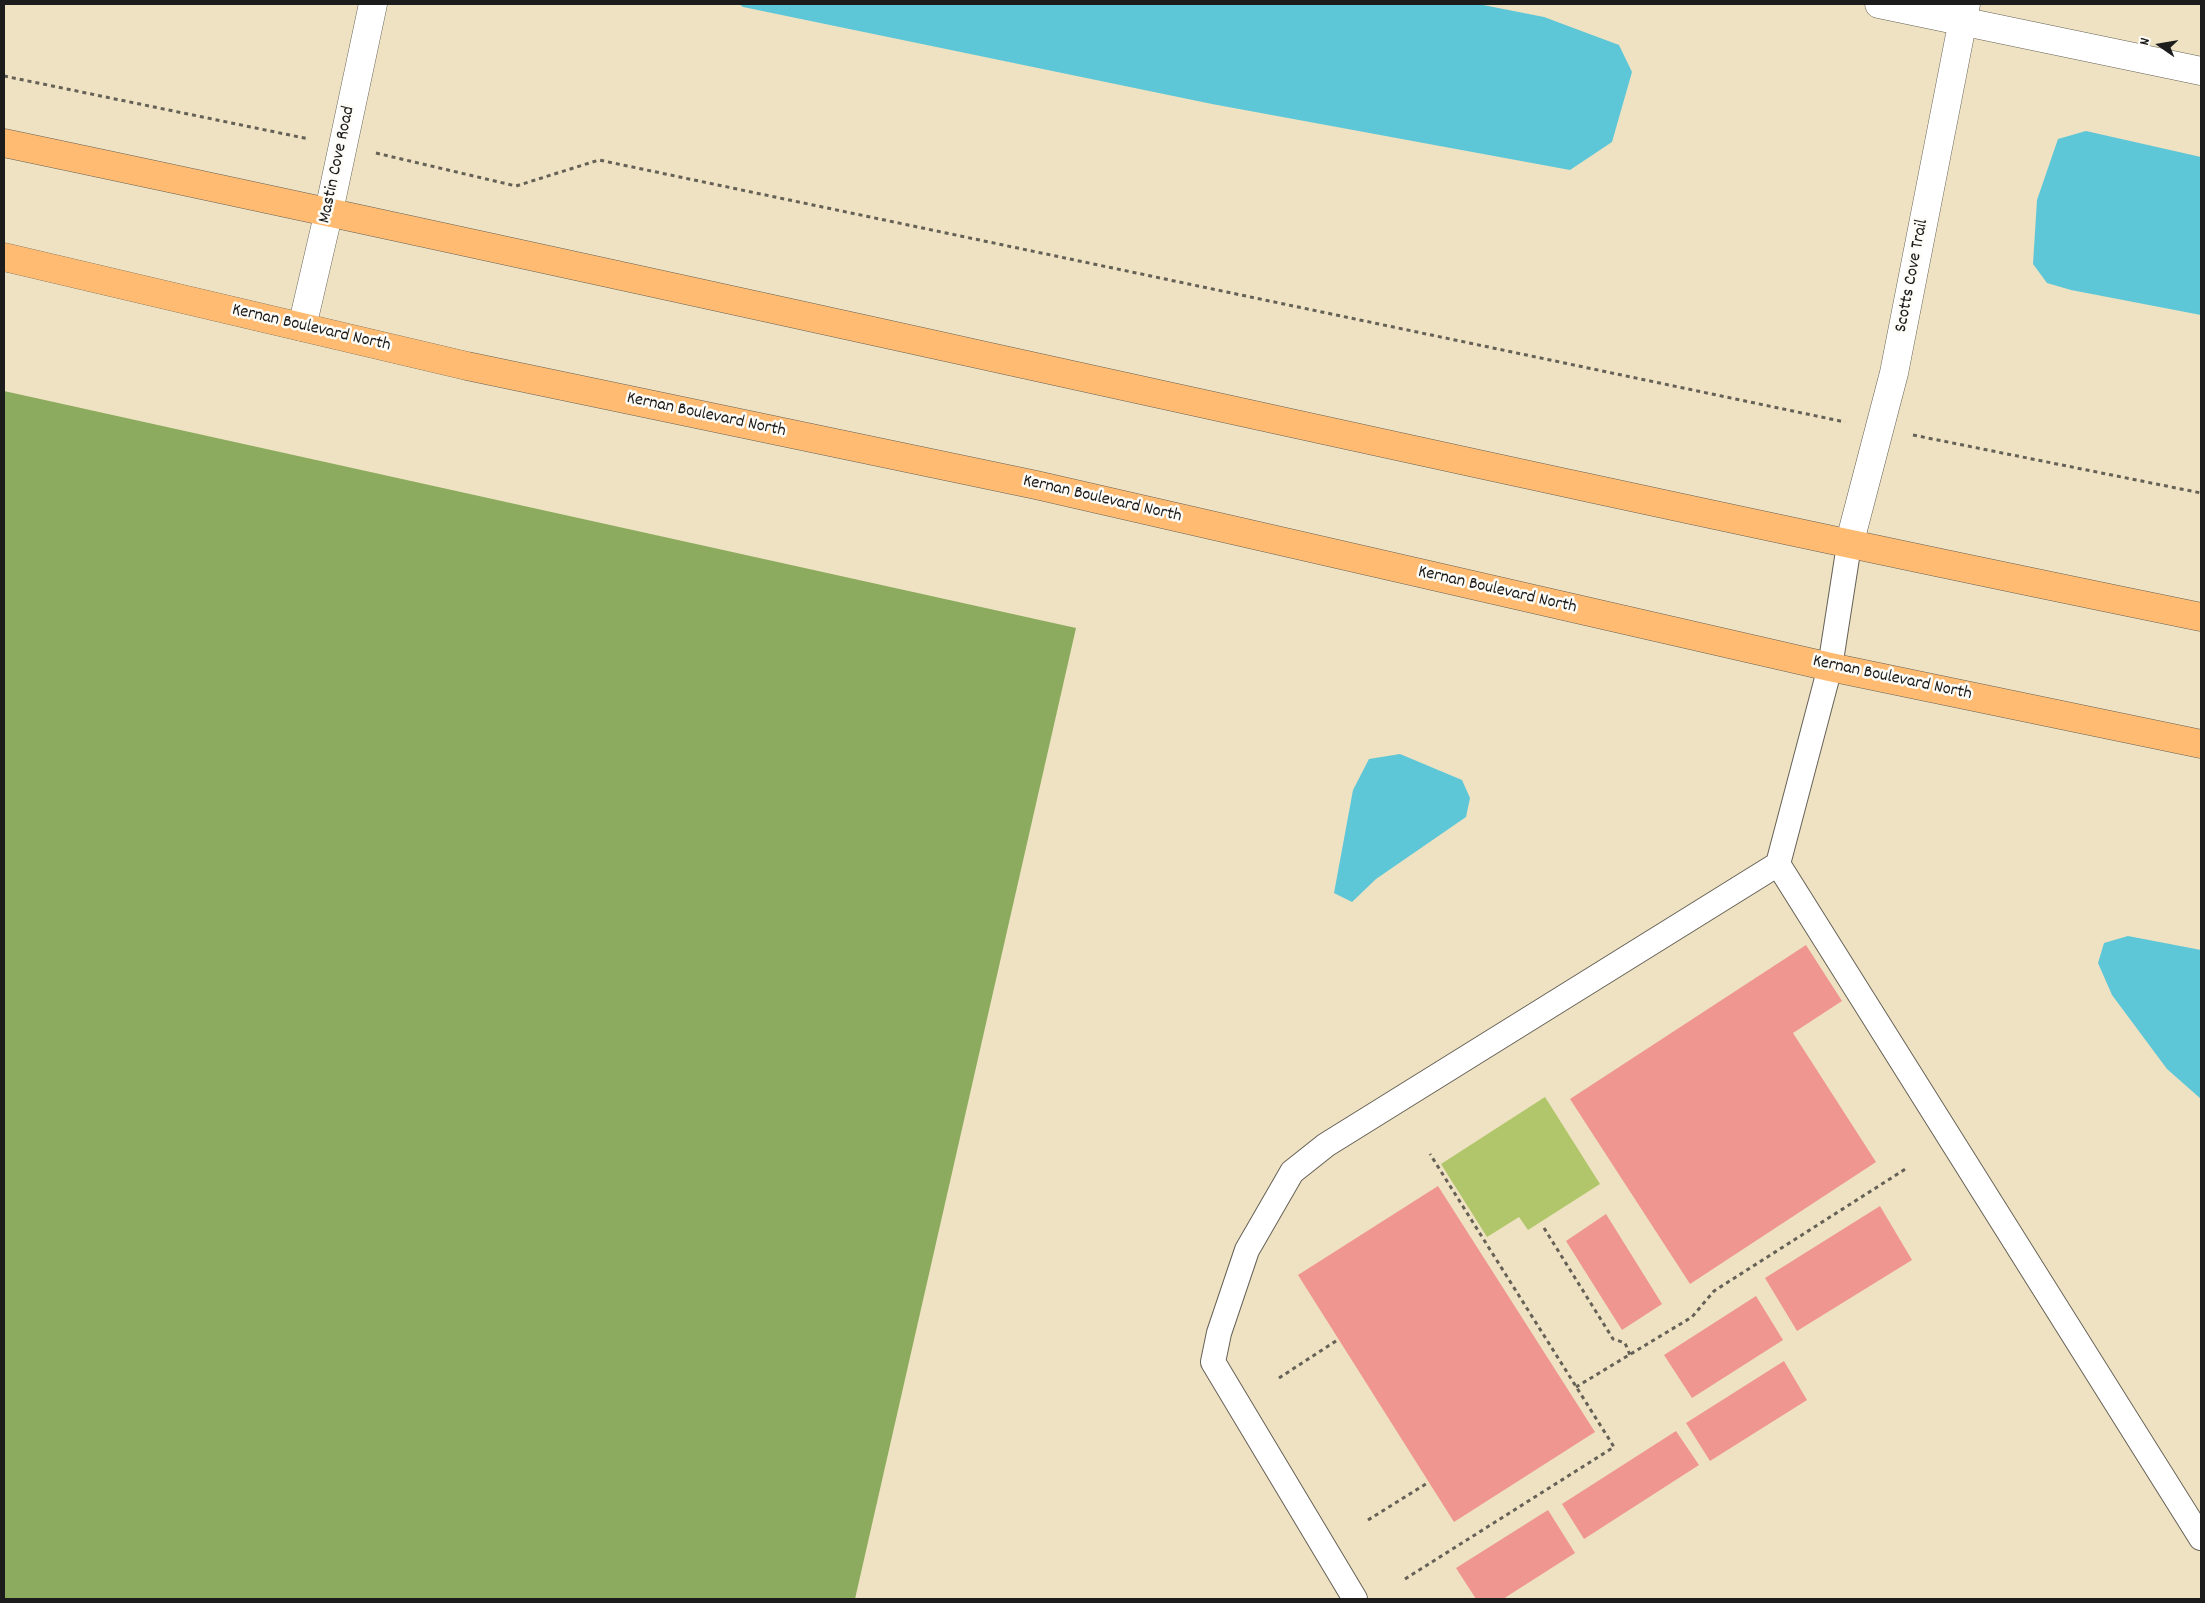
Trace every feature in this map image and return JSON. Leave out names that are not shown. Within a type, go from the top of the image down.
[{"type":"main road","points":[[4,143],[329,212],[1849,545],[2201,617]]},
{"type":"main road","name":"Kernan Boulevard North","points":[[4,257],[467,366],[1046,487],[1830,667],[2201,744]]},
{"type":"street","name":"Mastin Cove Road","points":[[302,327],[329,212],[373,4]]},
{"type":"street","points":[[1880,4],[1965,13],[2201,70]]},
{"type":"street","name":"Scotts Cove Trail","points":[[1849,545],[1894,373],[1965,13]]},
{"type":"lane","points":[[1355,1599],[1213,1362],[1219,1333],[1247,1250],[1292,1172],[1326,1145],[1778,864],[1830,667],[1849,545]]},
{"type":"lane","points":[[1778,864],[2201,1538]]},
{"type":"path","points":[[4,76],[343,146],[516,186],[599,160],[1879,429],[2201,493]]},
{"type":"path","points":[[1405,1580],[1614,1447],[1430,1154]]},
{"type":"path","points":[[1576,1387],[1692,1317],[1714,1291],[1907,1168]]},
{"type":"path","points":[[1544,1228],[1613,1339],[1625,1343],[1630,1355]]},
{"type":"path","points":[[1279,1378],[1339,1339]]},
{"type":"path","points":[[1368,1520],[1429,1482]]},
{"type":"green space","points":[[4,391],[1076,628],[855,1599],[4,1599]]},
{"type":"green space","points":[[1545,1097],[1600,1184],[1528,1230],[1519,1217],[1487,1237],[1441,1164]]},
{"type":"water","points":[[739,4],[1478,4],[1544,17],[1619,45],[1632,72],[1612,142],[1570,170],[1212,104],[743,7]]},
{"type":"water","points":[[2086,131],[2201,157],[2201,315],[2071,290],[2047,283],[2033,264],[2037,200],[2058,139]]},
{"type":"water","points":[[1400,754],[1462,780],[1470,798],[1466,817],[1376,879],[1352,902],[1334,893],[1353,790],[1369,759]]},
{"type":"water","points":[[2128,936],[2201,950],[2201,1099],[2167,1069],[2112,995],[2098,963],[2104,943]]},
{"type":"building","points":[[1806,945],[1842,1001],[1793,1033],[1876,1162],[1690,1284],[1570,1099]]},
{"type":"building","points":[[1438,1186],[1595,1432],[1454,1522],[1298,1275]]},
{"type":"building","points":[[1880,1206],[1912,1260],[1797,1331],[1765,1278]]},
{"type":"building","points":[[1606,1214],[1662,1304],[1622,1330],[1566,1241]]},
{"type":"building","points":[[1756,1296],[1783,1340],[1692,1398],[1664,1355]]},
{"type":"building","points":[[1784,1361],[1807,1400],[1710,1461],[1686,1423]]},
{"type":"building","points":[[1676,1431],[1699,1465],[1584,1539],[1562,1504]]},
{"type":"building","points":[[1548,1510],[1575,1553],[1503,1599],[1476,1599],[1456,1568]]}]
